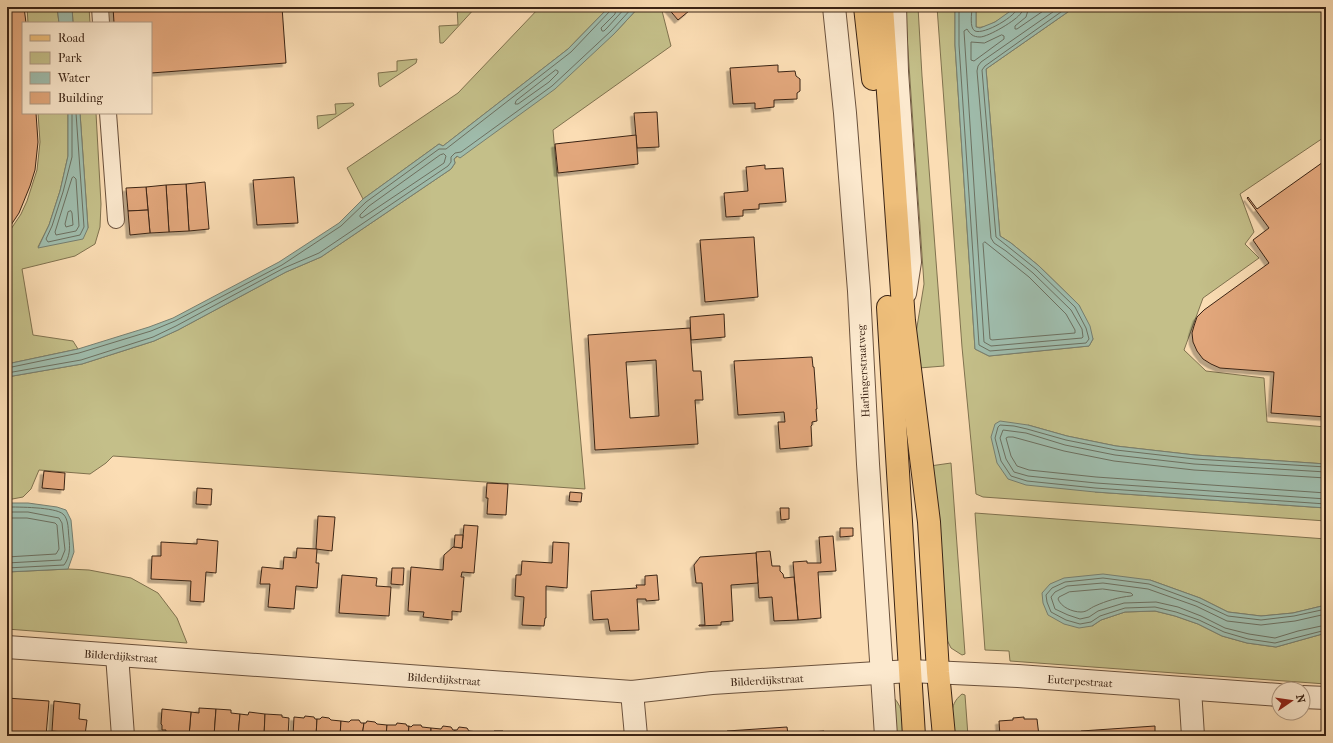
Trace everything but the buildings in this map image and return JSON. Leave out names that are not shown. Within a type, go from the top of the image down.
[{"type":"main road","points":[[865,7],[878,146],[914,736]]},
{"type":"main road","points":[[882,7],[904,322],[929,522],[938,672],[944,736]]},
{"type":"street","name":"Harlingerstraatweg","points":[[834,7],[845,113],[859,291],[868,464],[886,736]]},
{"type":"street","name":"Bilderdijkstraat","points":[[7,647],[632,692],[712,683],[882,673]]},
{"type":"street","points":[[117,655],[123,736]]},
{"type":"street","name":"Euterpestraat","points":[[882,673],[910,671],[1018,676],[1271,694]]},
{"type":"street","points":[[1190,689],[1193,736]]},
{"type":"street","points":[[632,692],[636,736]]},
{"type":"street","points":[[1311,697],[1326,698]]},
{"type":"lane","points":[[100,7],[101,22]]},
{"type":"lane","points":[[898,7],[900,71],[913,262],[904,322]]},
{"type":"lane","points":[[108,114],[116,220]]},
{"type":"green space","points":[[27,7],[57,7],[59,22],[28,22]]},
{"type":"green space","points":[[72,7],[89,7],[90,22],[73,22]]},
{"type":"green space","points":[[457,7],[476,7],[443,43],[440,43],[439,26],[458,25]]},
{"type":"green space","points":[[540,7],[609,7],[568,49],[443,146],[439,144],[363,199],[347,168],[458,93]]},
{"type":"green space","points":[[639,7],[661,7],[671,46],[553,130],[585,489],[113,456],[90,474],[39,470],[31,489],[23,497],[7,500],[7,377],[82,364],[154,341],[178,330],[286,272],[321,257],[451,169],[455,163],[454,159],[614,34]]},
{"type":"green space","points":[[905,7],[918,7],[944,366],[919,368],[916,333],[924,284]]},
{"type":"green space","points":[[937,7],[955,7],[955,45],[975,349],[989,356],[1089,346],[1093,339],[1079,305],[1039,266],[1000,236],[986,69],[1075,7],[1326,7],[1326,136],[1240,194],[1254,232],[1245,244],[1259,258],[1203,298],[1184,350],[1206,371],[1264,378],[1267,422],[1326,427],[1326,464],[1195,455],[1116,446],[1067,436],[1028,425],[1095,492],[1326,508],[1326,521],[983,497],[976,494],[962,347]]},
{"type":"green space","points":[[976,7],[1016,7],[992,24],[976,27]]},
{"type":"green space","points":[[417,59],[416,63],[380,87],[378,73],[397,71],[397,61]]},
{"type":"green space","points":[[353,103],[354,105],[318,129],[317,116],[336,114],[335,104]]},
{"type":"green space","points":[[38,114],[68,114],[68,156],[60,191],[49,225],[38,247],[88,228],[80,114],[96,114],[101,204],[100,227],[95,244],[75,256],[22,269],[33,335],[73,341],[78,349],[7,364],[7,235],[21,214],[27,201],[37,170],[40,142]]},
{"type":"green space","points":[[951,463],[965,654],[962,655],[951,648],[946,638],[930,466]]},
{"type":"green space","points":[[975,513],[1326,539],[1326,605],[1293,613],[1261,616],[1228,612],[1200,598],[1150,580],[1092,626],[1101,620],[1125,612],[1155,611],[1198,624],[1222,636],[1247,643],[1276,647],[1326,633],[1326,684],[1311,683],[1311,681],[1285,681],[1010,661],[1009,651],[985,650]]},
{"type":"green space","points":[[68,569],[89,570],[131,578],[158,593],[177,618],[187,643],[7,629],[7,572]]},
{"type":"green space","points":[[962,694],[965,695],[968,736],[955,736],[952,713],[954,703]]},
{"type":"green space","points":[[894,698],[900,706],[904,736],[893,736]]},
{"type":"water","points":[[57,7],[72,7],[73,22],[59,22]]},
{"type":"water","points":[[609,7],[639,7],[614,34],[555,89],[460,158],[457,156],[454,159],[455,163],[451,169],[321,257],[286,272],[178,330],[154,341],[82,364],[7,377],[7,364],[78,349],[173,318],[279,262],[339,223],[363,199],[439,144],[443,146],[568,49]]},
{"type":"water","points":[[955,7],[976,7],[976,27],[980,28],[995,22],[1016,7],[1075,7],[986,69],[1000,236],[1039,266],[1079,305],[1090,326],[1093,339],[1089,346],[989,356],[975,349],[955,45]]},
{"type":"water","points":[[68,114],[80,114],[88,228],[83,239],[38,248],[49,225],[60,191],[68,156]]},
{"type":"water","points":[[1000,421],[1028,425],[1067,436],[1116,446],[1195,455],[1326,464],[1326,508],[1095,492],[1026,485],[1008,479],[997,463],[991,437],[995,424]]},
{"type":"water","points":[[7,503],[28,503],[57,507],[66,510],[71,520],[74,552],[68,569],[7,572]]},
{"type":"water","points":[[1103,574],[1150,580],[1200,598],[1228,612],[1261,616],[1293,613],[1326,605],[1326,633],[1276,647],[1247,643],[1222,636],[1198,624],[1155,611],[1125,612],[1101,620],[1092,626],[1079,628],[1064,624],[1048,615],[1043,603],[1042,593],[1050,584],[1064,578]]}]
